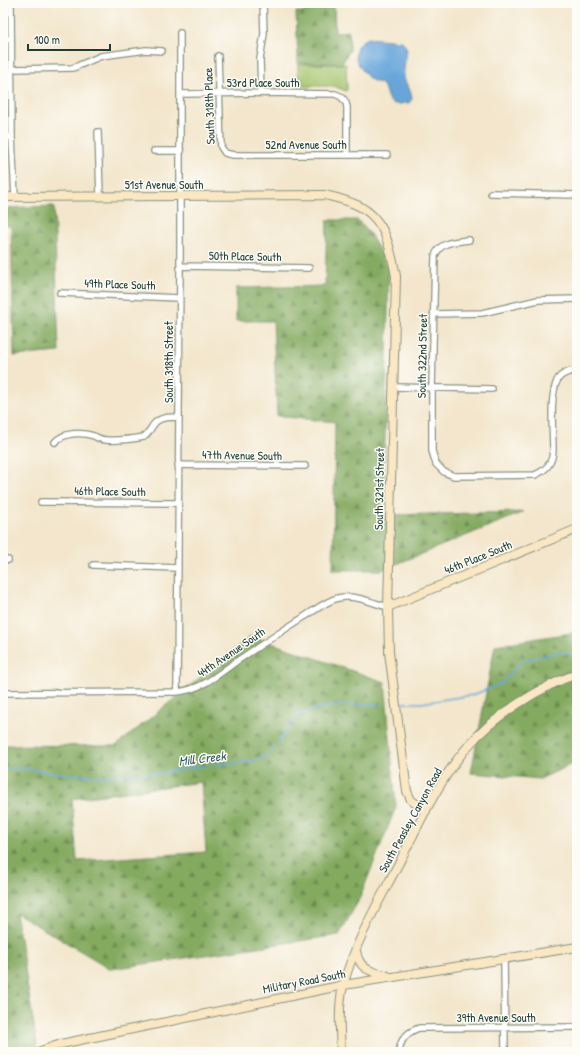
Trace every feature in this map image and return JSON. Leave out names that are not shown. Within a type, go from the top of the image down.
[{"type":"main road","name":"51st Avenue South","points":[[3,197],[325,195]]},
{"type":"main road","name":"South 321st Street","points":[[325,195],[353,203],[364,209],[375,219],[388,240],[396,276],[388,607],[389,652],[407,791],[411,800],[426,811]]},
{"type":"main road","name":"46th Place South","points":[[388,607],[577,529]]},
{"type":"main road","name":"South Peasley Canyon Road","points":[[341,1052],[340,1012],[344,985],[356,951],[373,913],[441,782],[469,745],[498,719],[525,699],[577,674]]},
{"type":"main road","name":"Military Road South","points":[[38,1052],[61,1044],[344,985],[577,947]]},
{"type":"main road","points":[[356,951],[359,962],[367,969],[393,977]]},
{"type":"street","points":[[11,3],[12,137],[15,197]]},
{"type":"street","points":[[260,93],[260,59],[264,34],[263,3]]},
{"type":"street","name":"South 318th Street","points":[[177,692],[181,196],[180,33]]},
{"type":"street","points":[[3,39],[11,39]]},
{"type":"street","points":[[12,69],[73,68],[101,56],[146,50],[162,51]]},
{"type":"street","name":"South 318th Place","points":[[218,56],[221,147],[224,153]]},
{"type":"street","name":"53rd Place South","points":[[181,94],[335,94],[344,98],[346,102],[348,155]]},
{"type":"street","points":[[98,132],[100,196]]},
{"type":"street","points":[[3,137],[12,137]]},
{"type":"street","points":[[154,151],[181,151]]},
{"type":"street","name":"52nd Avenue South","points":[[224,153],[233,155],[388,155]]},
{"type":"street","points":[[491,193],[577,195]]},
{"type":"street","name":"South 322nd Street","points":[[469,240],[444,244],[439,247],[435,256],[432,451],[436,464],[440,470],[454,476],[535,475],[545,469],[552,459],[554,386],[558,379],[570,370],[577,370]]},
{"type":"street","name":"50th Place South","points":[[180,266],[309,268]]},
{"type":"street","name":"49th Place South","points":[[60,293],[179,298]]},
{"type":"street","points":[[434,314],[482,313],[538,300],[577,299]]},
{"type":"street","points":[[394,387],[492,388]]},
{"type":"street","points":[[55,442],[60,437],[65,435],[85,435],[108,440],[144,437],[149,434],[153,424],[159,419],[179,417]]},
{"type":"street","name":"47th Avenue South","points":[[178,465],[305,466]]},
{"type":"street","name":"46th Place South","points":[[41,502],[178,503]]},
{"type":"street","points":[[93,565],[178,568]]},
{"type":"street","name":"44th Avenue South","points":[[3,693],[190,691],[208,682],[325,604],[337,598],[347,597],[360,599],[388,607]]},
{"type":"street","points":[[504,959],[506,1052]]},
{"type":"street","name":"39th Avenue South","points":[[399,1052],[400,1044],[403,1038],[415,1029],[435,1027],[577,1027]]},
{"type":"green space","points":[[313,3],[334,3],[335,32],[349,31],[350,50],[342,64],[298,63],[296,12],[306,12]]},
{"type":"green space","points":[[298,64],[346,64],[346,91],[334,86],[298,86]]},
{"type":"green space","points":[[54,206],[59,352],[14,356],[11,227],[3,224],[3,208]]},
{"type":"green space","points":[[327,220],[358,220],[370,234],[389,268],[383,515],[524,512],[382,570],[333,570],[335,422],[277,416],[273,321],[236,321],[236,288],[325,286]]},
{"type":"green space","points":[[577,632],[577,762],[540,779],[471,773],[495,645]]},
{"type":"green space","points":[[251,636],[385,682],[396,807],[359,900],[339,935],[111,969],[16,913],[37,1045],[23,1052],[3,1052],[3,745],[116,746]],"holes":[[[201,782],[206,852],[77,861],[72,799]]]},
{"type":"water","points":[[368,38],[403,42],[407,49],[404,78],[410,90],[412,99],[409,103],[398,104],[390,102],[383,85],[369,79],[357,62],[355,53],[356,48],[362,41]]},
{"type":"waterway","name":"Mill Creek","points":[[403,703],[421,703],[473,695],[502,683],[522,661],[559,652],[577,655]]},
{"type":"waterway","name":"Mill Creek","points":[[3,769],[20,768],[64,774],[99,776],[162,773],[186,768],[246,762],[259,759],[268,754],[279,743],[296,716],[322,707],[345,705],[382,705]]}]
